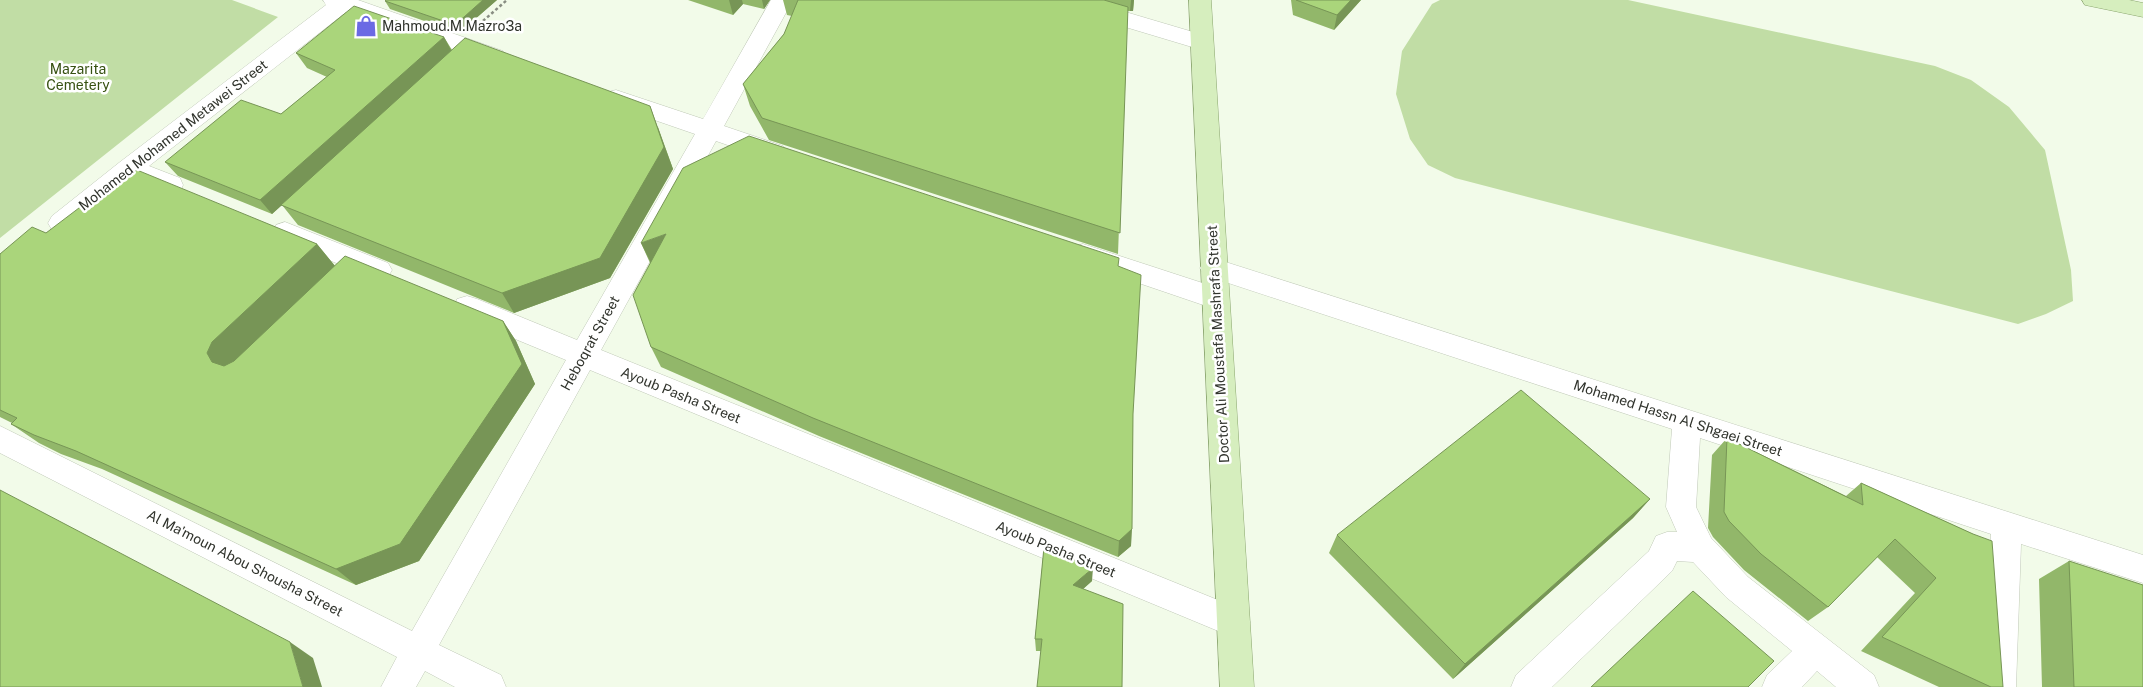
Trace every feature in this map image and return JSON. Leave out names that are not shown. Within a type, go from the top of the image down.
[{"type":"main road","name":"Doctor Ali Moustafa Mashrafa Street","points":[[1200,0],[1237,687]]},
{"type":"main road","points":[[2094,0],[2143,10]]},
{"type":"street","name":"Heboqrat Street","points":[[398,687],[782,0]]},
{"type":"street","points":[[1060,0],[1202,42]]},
{"type":"street","points":[[341,1],[520,64]]},
{"type":"street","name":"Mohamed Mohamed Metawei Street","points":[[46,236],[341,1]]},
{"type":"street","points":[[452,67],[473,48]]},
{"type":"street","points":[[595,91],[791,158]]},
{"type":"street","points":[[129,168],[193,194]]},
{"type":"street","points":[[297,209],[267,224],[403,280]]},
{"type":"street","points":[[1058,246],[1215,298]]},
{"type":"street","points":[[337,283],[358,262]]},
{"type":"street","name":"Mohamed Hassn Al Shgaei Street","points":[[1213,268],[2143,568]]},
{"type":"street","name":"Ayoub Pasha Street","points":[[439,295],[1234,622]]},
{"type":"street","points":[[1687,421],[1682,507],[1700,548],[1737,587],[1862,687]]},
{"type":"street","name":"Al Ma'moun Abou Shousha Street","points":[[0,439],[489,687]]},
{"type":"street","points":[[1999,687],[2008,524]]},
{"type":"street","points":[[1528,687],[1661,561],[1667,546],[1700,548]]},
{"type":"street","points":[[1779,687],[1816,650]]},
{"type":"green space","name":"Mazarita Cemetery","points":[[0,0],[232,0],[278,17],[0,238]]},
{"type":"green space","points":[[1440,0],[1628,0],[1935,66],[1971,80],[2009,107],[2045,150],[2071,270],[2073,301],[2046,314],[2018,324],[1455,178],[1428,165],[1410,139],[1396,94],[1402,51],[1432,4]]},
{"type":"building","points":[[386,0],[483,0],[455,25]]},
{"type":"building","points":[[798,0],[1104,0],[1128,7],[1120,233],[762,118],[743,84],[784,34]]},
{"type":"building","points":[[1296,0],[1351,0],[1337,15]]},
{"type":"building","points":[[354,6],[444,37],[260,200],[165,162],[241,100],[281,114],[335,70],[296,53]]},
{"type":"building","points":[[465,38],[650,106],[664,147],[600,258],[502,293],[281,205]]},
{"type":"building","points":[[749,136],[1119,258],[1118,266],[1141,275],[1133,414],[1132,529],[1119,541],[813,418],[651,347],[633,295],[666,234],[641,243],[683,168]]},
{"type":"building","points":[[129,170],[134,172],[137,170],[317,244],[212,342],[207,353],[212,362],[224,366],[234,361],[345,256],[503,321],[522,364],[400,544],[336,569],[76,451],[34,435],[11,424],[17,418],[0,410],[0,254],[32,227],[46,233]]},
{"type":"building","points":[[1521,390],[1650,499],[1465,664],[1337,535]]},
{"type":"building","points":[[1727,438],[1863,505],[1861,483],[1992,541],[2003,687],[1991,687],[1882,637],[1936,578],[1895,539],[1828,607],[1761,554],[1729,521],[1724,512]]},
{"type":"building","points":[[0,490],[290,642],[303,687],[0,687]]},
{"type":"building","points":[[1044,547],[1093,568],[1073,585],[1123,604],[1122,687],[1037,687],[1042,639],[1035,639]]},
{"type":"building","points":[[2069,561],[2143,585],[2143,687],[2074,687]]},
{"type":"building","points":[[1693,591],[1774,661],[1748,687],[1591,687]]},
{"type":"place","name":"Mahmoud.M.Mazro3a","points":[[366,26]]}]
